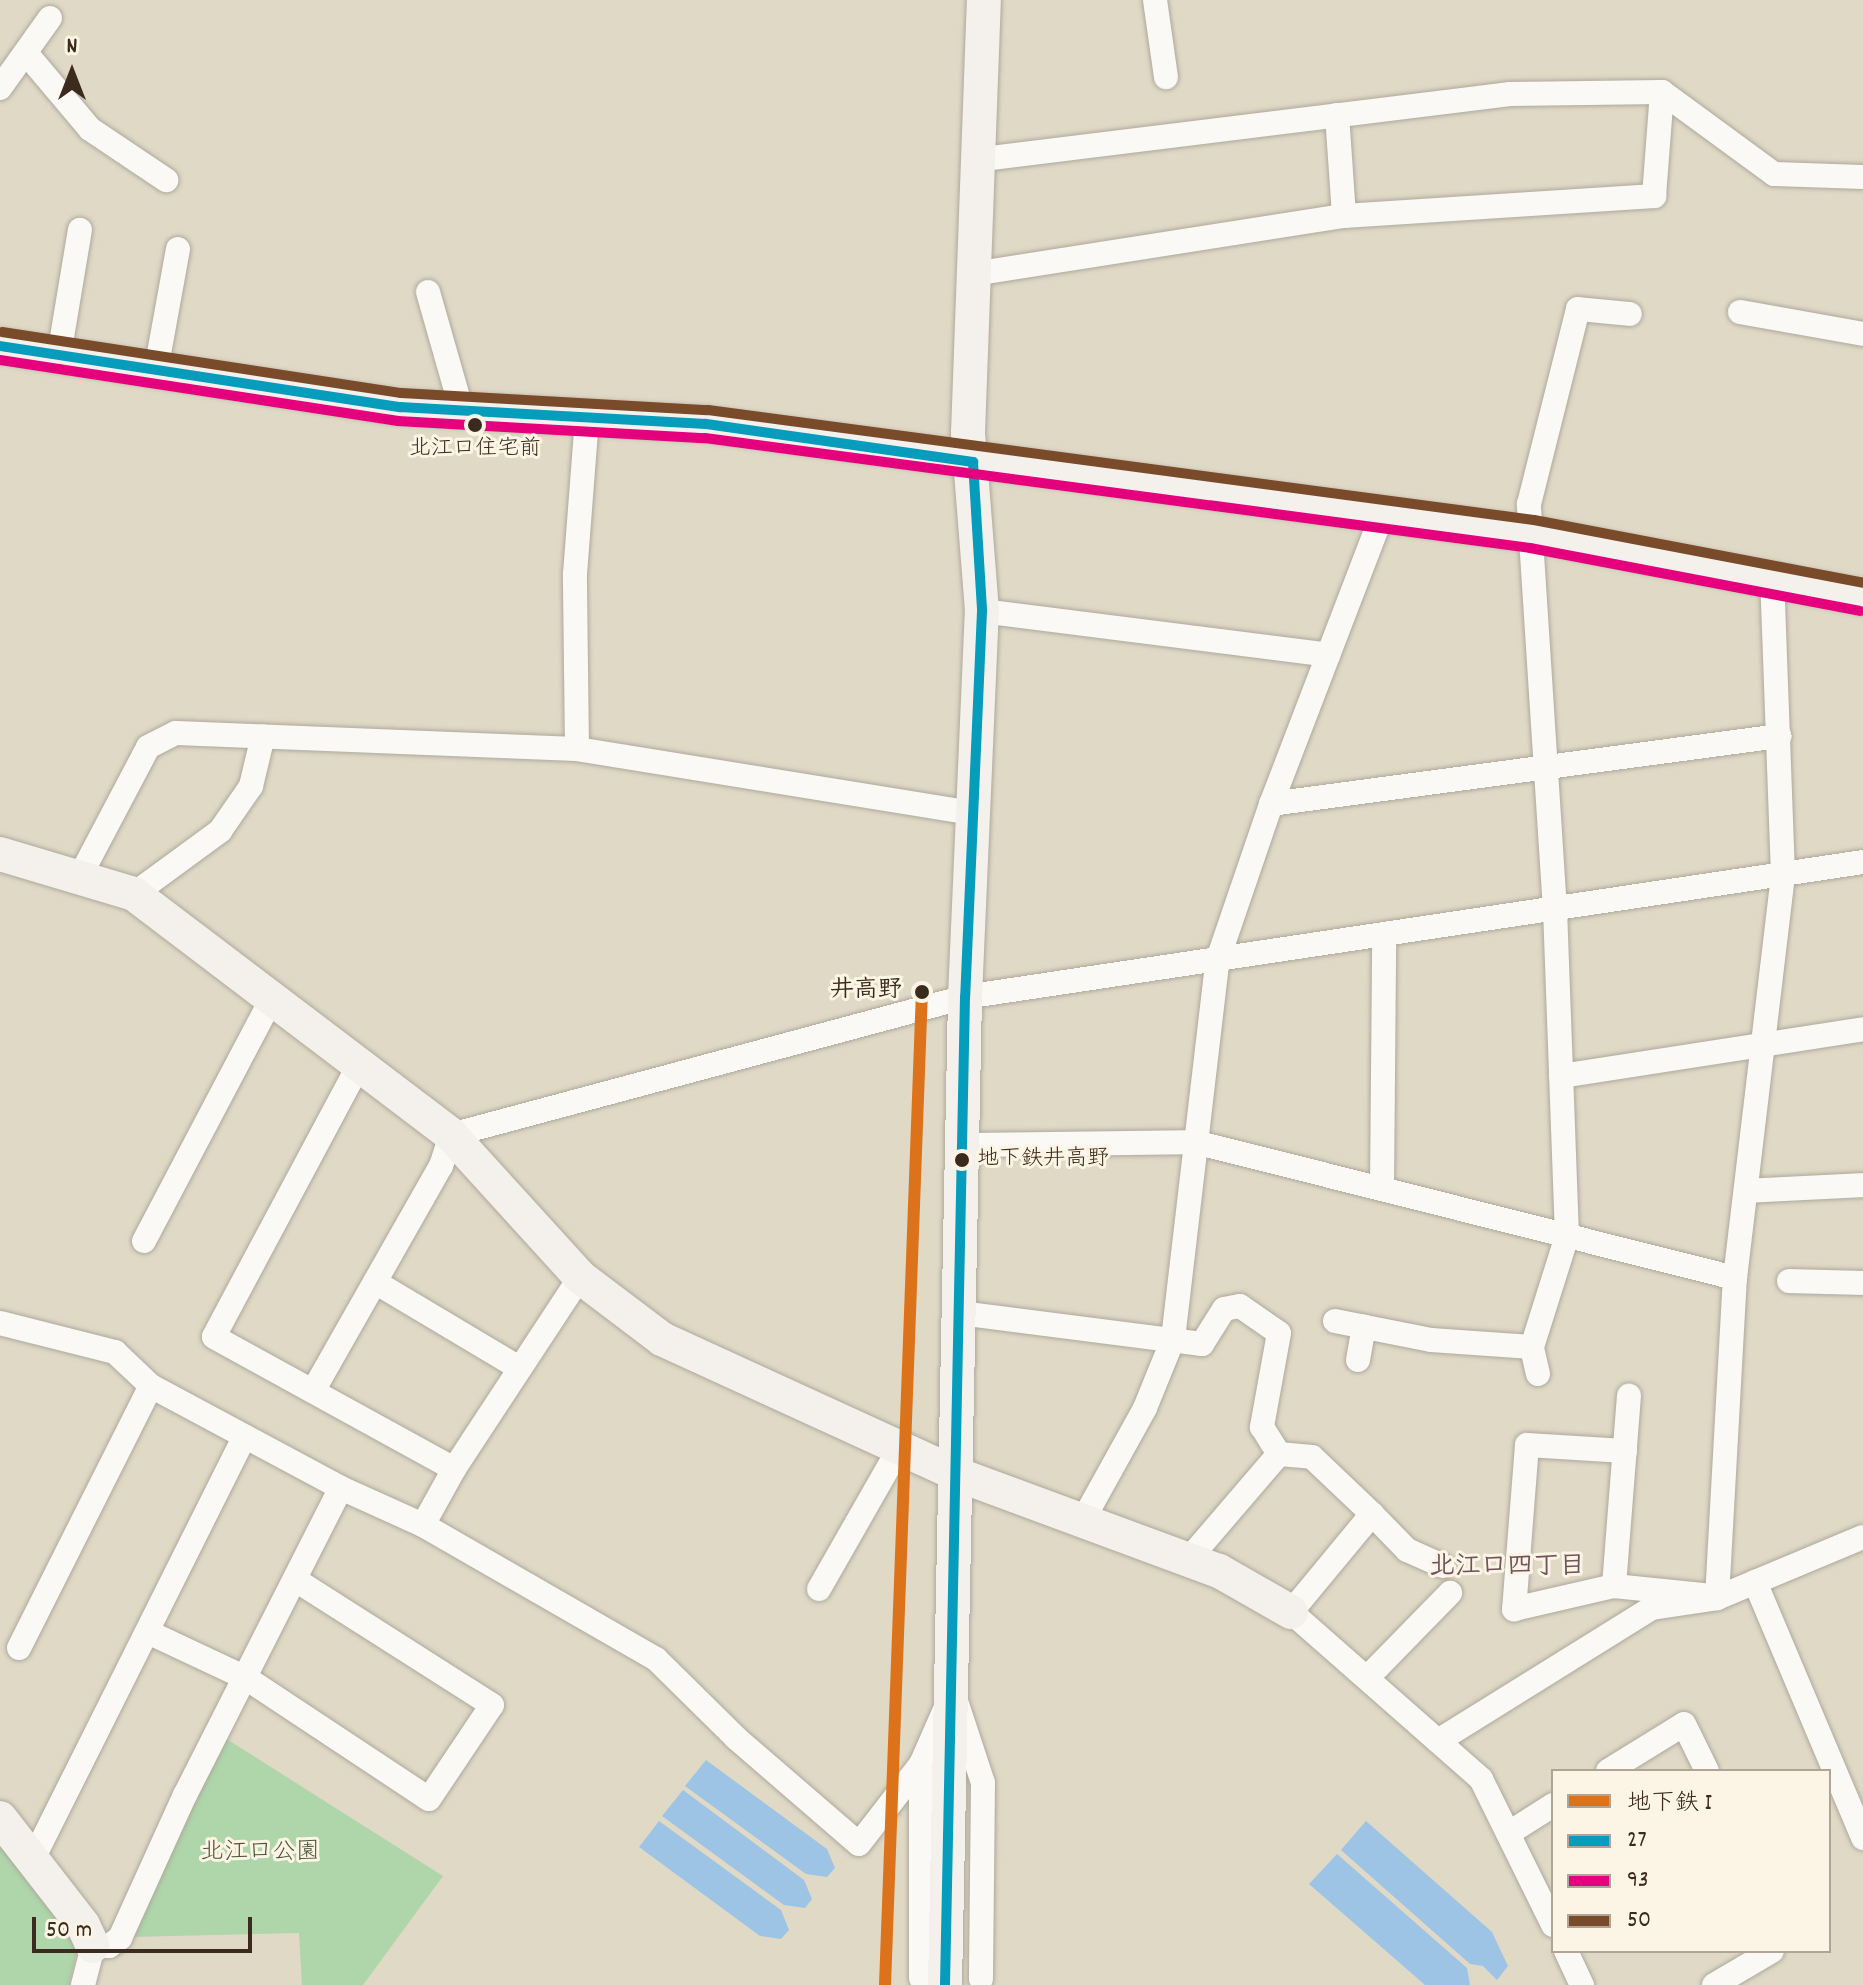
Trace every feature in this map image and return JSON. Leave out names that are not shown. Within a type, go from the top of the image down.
[{"type":"street","points":[[933,1982],[953,1690],[965,997],[982,611],[973,462],[968,433],[975,160],[984,0]]},
{"type":"street","points":[[1155,0],[1166,77]]},
{"type":"street","points":[[0,88],[50,18]]},
{"type":"street","points":[[26,53],[90,129],[166,180]]},
{"type":"street","points":[[975,160],[1510,94],[1662,92],[1774,174],[1863,177]]},
{"type":"street","points":[[973,274],[1344,216],[1654,196],[1662,92]]},
{"type":"street","points":[[1337,115],[1344,216]]},
{"type":"street","points":[[59,355],[80,230]]},
{"type":"street","points":[[156,370],[178,249]]},
{"type":"street","points":[[428,292],[462,411]]},
{"type":"street","points":[[1538,1374],[1532,1347],[1567,1236],[1555,910],[1529,504],[1578,309],[1630,314]]},
{"type":"street","points":[[1740,312],[1863,334]]},
{"type":"street","points":[[0,346],[462,411],[706,424],[973,462],[1532,534],[1863,597]]},
{"type":"street","points":[[577,749],[575,574],[587,418]]},
{"type":"street","points":[[1083,1520],[1145,1408],[1173,1339],[1217,962],[1271,804],[1382,515]]},
{"type":"street","points":[[1717,1598],[1735,1278],[1783,875],[1772,579]]},
{"type":"street","points":[[982,611],[1328,655]]},
{"type":"street","points":[[78,880],[148,747],[176,733],[577,749],[972,813]]},
{"type":"street","points":[[134,894],[220,831],[251,786],[263,736]]},
{"type":"street","points":[[1271,804],[1545,770],[1779,736]]},
{"type":"street","points":[[0,854],[78,880],[134,894],[273,996],[451,1135],[580,1277],[662,1339],[901,1445],[959,1475],[1188,1560],[1291,1612],[1481,1779],[1551,1921]]},
{"type":"street","points":[[451,1135],[965,997],[1217,962],[1863,862]]},
{"type":"street","points":[[1382,1189],[1384,936]]},
{"type":"street","points":[[144,1241],[273,996]]},
{"type":"street","points":[[1561,1076],[1763,1047],[1863,1029]]},
{"type":"street","points":[[360,1063],[214,1337],[454,1469]]},
{"type":"street","points":[[313,1391],[441,1166],[451,1135]]},
{"type":"street","points":[[962,1145],[1195,1142],[1735,1278]]},
{"type":"street","points":[[1746,1191],[1863,1185]]},
{"type":"street","points":[[423,1525],[454,1469],[580,1277]]},
{"type":"street","points":[[1789,1281],[1863,1283]]},
{"type":"street","points":[[375,1282],[519,1368]]},
{"type":"street","points":[[960,1313],[1202,1344],[1224,1309],[1240,1306],[1279,1333],[1262,1427],[1279,1454]]},
{"type":"street","points":[[1335,1321],[1431,1340],[1532,1347]]},
{"type":"street","points":[[0,1323],[115,1352],[151,1386],[341,1488],[423,1525],[656,1659],[736,1738],[859,1844],[921,1764],[953,1690]]},
{"type":"street","points":[[1358,1360],[1364,1327]]},
{"type":"street","points":[[19,1648],[151,1386]]},
{"type":"street","points":[[1614,1586],[1629,1396]]},
{"type":"street","points":[[33,1859],[150,1633],[244,1437]]},
{"type":"street","points":[[819,1589],[901,1445]]},
{"type":"street","points":[[1625,1451],[1527,1445],[1514,1609],[1614,1586],[1675,1589],[1717,1598]]},
{"type":"street","points":[[1279,1454],[1312,1457],[1407,1550],[1443,1566]]},
{"type":"street","points":[[1188,1560],[1279,1454]]},
{"type":"street","points":[[93,1946],[109,1946],[120,1938],[341,1488]]},
{"type":"street","points":[[1291,1612],[1372,1514]]},
{"type":"street","points":[[1438,1741],[1652,1608],[1717,1598],[1755,1582],[1860,1548]]},
{"type":"street","points":[[150,1633],[246,1678],[429,1799],[492,1705],[296,1580]]},
{"type":"street","points":[[1755,1582],[1863,1838]]},
{"type":"street","points":[[1367,1678],[1450,1593]]},
{"type":"street","points":[[953,1690],[983,1783],[981,1979]]},
{"type":"street","points":[[1611,1769],[1684,1724],[1706,1769]]},
{"type":"street","points":[[921,1764],[933,1982]]},
{"type":"street","points":[[1509,1833],[1551,1806]]},
{"type":"street","points":[[0,1818],[33,1859],[93,1946],[83,1985]]},
{"type":"street","points":[[1567,1953],[1582,1985]]},
{"type":"street","points":[[1714,1985],[1769,1953]]},
{"type":"green space","name":"北江口公園","points":[[225,1738],[443,1876],[363,1985],[302,1985],[299,1933],[131,1937]]},
{"type":"green space","points":[[0,1844],[79,1942],[69,1985],[0,1985]]},
{"type":"water","points":[[706,1760],[827,1849],[835,1868],[827,1877],[806,1874],[685,1786]]},
{"type":"water","points":[[683,1790],[804,1880],[812,1899],[805,1908],[784,1905],[662,1816]]},
{"type":"water","points":[[659,1821],[781,1910],[789,1930],[781,1939],[760,1936],[639,1847]]},
{"type":"water","points":[[1366,1821],[1492,1932],[1508,1966],[1497,1980],[1483,1966],[1470,1964],[1341,1850]]},
{"type":"water","points":[[1337,1854],[1467,1968],[1470,1985],[1425,1985],[1309,1884]]},
{"type":"metro line","name":"I","points":[[885,1985],[922,992]]},
{"type":"transit line","name":"50","points":[[2,332],[401,393],[708,410],[1534,520],[1863,583]]},
{"type":"transit line","name":"27","points":[[0,346],[400,407],[706,424],[973,462],[982,611],[965,997],[945,1985]]},
{"type":"transit line","name":"93","points":[[0,360],[398,421],[705,438],[1530,548],[1860,611]]},
{"type":"place","name":"北江口住宅前","points":[[475,425]]},
{"type":"place","name":"井高野","points":[[922,992]]},
{"type":"place","name":"地下鉄井高野","points":[[962,1160]]},
{"type":"district","name":"北江口四丁目","points":[[1507,1568]]}]
